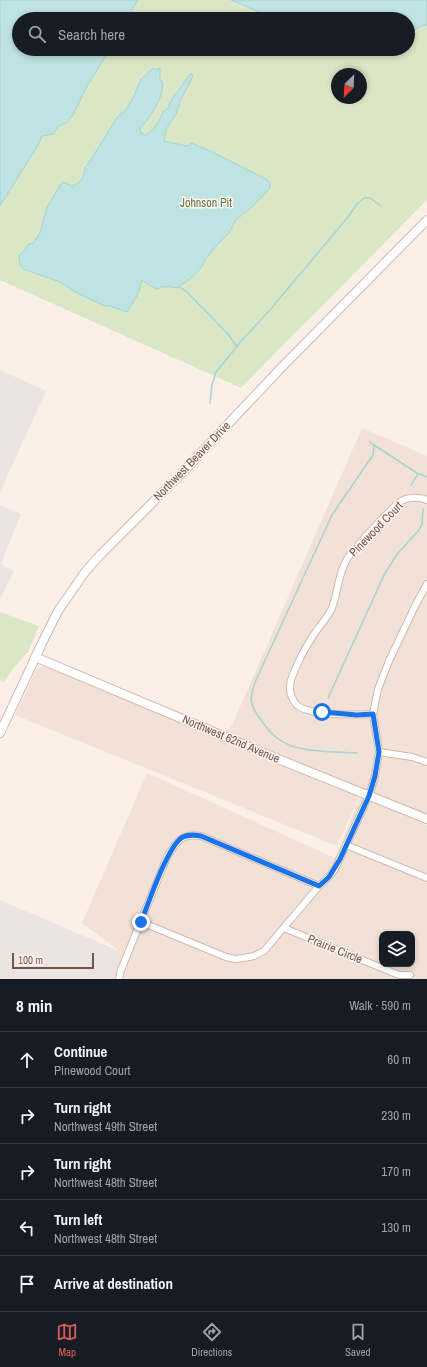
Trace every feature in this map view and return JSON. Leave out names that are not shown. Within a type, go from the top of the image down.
[{"type":"main road","name":"Northwest Beaver Drive","points":[[0,733],[58,611],[77,583],[101,554],[427,220]]},
{"type":"main road","name":"Northwest 62nd Avenue","points":[[35,657],[427,819]]},
{"type":"street","name":"Pinewood Court","points":[[373,714],[357,715],[303,710],[297,706],[292,699],[289,685],[310,640],[332,608],[341,571],[347,559],[394,507],[404,500],[416,498],[427,500]]},
{"type":"street","points":[[141,922],[226,957],[235,959],[254,956],[264,951],[319,886],[329,877],[335,869],[369,796],[375,776],[379,752],[373,714],[378,689],[389,661],[427,584]]},
{"type":"street","points":[[379,752],[412,756],[427,762]]},
{"type":"street","points":[[119,979],[121,970],[167,857],[174,845],[182,837],[191,835],[201,836],[319,886]]},
{"type":"street","points":[[346,845],[427,878]]},
{"type":"street","name":"Prairie Circle","points":[[284,928],[399,975],[410,974]]},
{"type":"shaded area","points":[[0,370],[46,391],[0,492]]},
{"type":"shaded area","points":[[362,428],[427,456],[427,819],[226,737],[227,731],[232,725]]},
{"type":"shaded area","points":[[0,505],[21,514],[1,564],[14,571],[0,599]]},
{"type":"shaded area","points":[[49,666],[359,797],[337,846],[15,715],[36,670],[40,667]]},
{"type":"shaded area","points":[[147,773],[335,858],[360,797],[427,825],[427,979],[110,979],[119,951],[82,923]]},
{"type":"shaded area","points":[[0,900],[119,951],[110,979],[0,979]]},
{"type":"green space","name":"Johnson Pit","points":[[0,0],[427,0],[427,200],[241,388],[0,280]]},
{"type":"green space","points":[[0,612],[39,626],[28,652],[12,670],[4,682],[0,680]]},
{"type":"water","points":[[0,0],[138,0],[130,12],[12,12],[12,56],[106,56],[86,88],[73,115],[66,123],[59,126],[53,134],[42,136],[38,145],[0,206]]},
{"type":"water","points":[[231,0],[427,0],[427,25],[415,29],[415,12],[257,11]]},
{"type":"water","points":[[154,68],[156,70],[160,68],[160,80],[162,81],[163,86],[162,93],[152,113],[140,128],[141,133],[146,135],[153,129],[163,112],[168,108],[172,99],[191,73],[193,76],[180,101],[176,114],[166,130],[164,141],[187,146],[191,143],[201,147],[266,179],[270,183],[270,188],[255,204],[236,220],[229,233],[217,245],[205,260],[201,268],[190,279],[177,288],[161,287],[158,289],[150,286],[142,280],[138,294],[127,312],[110,306],[105,306],[75,292],[60,282],[23,269],[20,264],[19,256],[29,244],[33,243],[40,233],[47,207],[61,184],[63,182],[72,186],[80,181],[85,167],[118,116],[125,111],[134,96],[141,79]]},
{"type":"waterway","points":[[210,403],[212,385],[216,372],[348,217],[357,204],[364,198],[370,198],[381,206]]},
{"type":"waterway","points":[[180,287],[187,292],[228,334],[237,347]]},
{"type":"waterway","points":[[357,753],[315,751],[294,747],[285,743],[277,738],[268,729],[254,710],[251,696],[256,680],[332,515],[373,455],[374,446],[370,442]]},
{"type":"waterway","points":[[374,445],[417,473],[427,477]]},
{"type":"waterway","points":[[411,485],[418,474]]},
{"type":"waterway","points":[[328,698],[385,573],[398,553],[419,530],[422,524],[423,509]]},
{"type":"route","points":[[141,922],[167,857],[174,845],[182,837],[191,835],[201,836],[319,886],[329,877],[340,859],[369,796],[375,776],[379,752],[373,714],[357,715],[322,712]]}]
